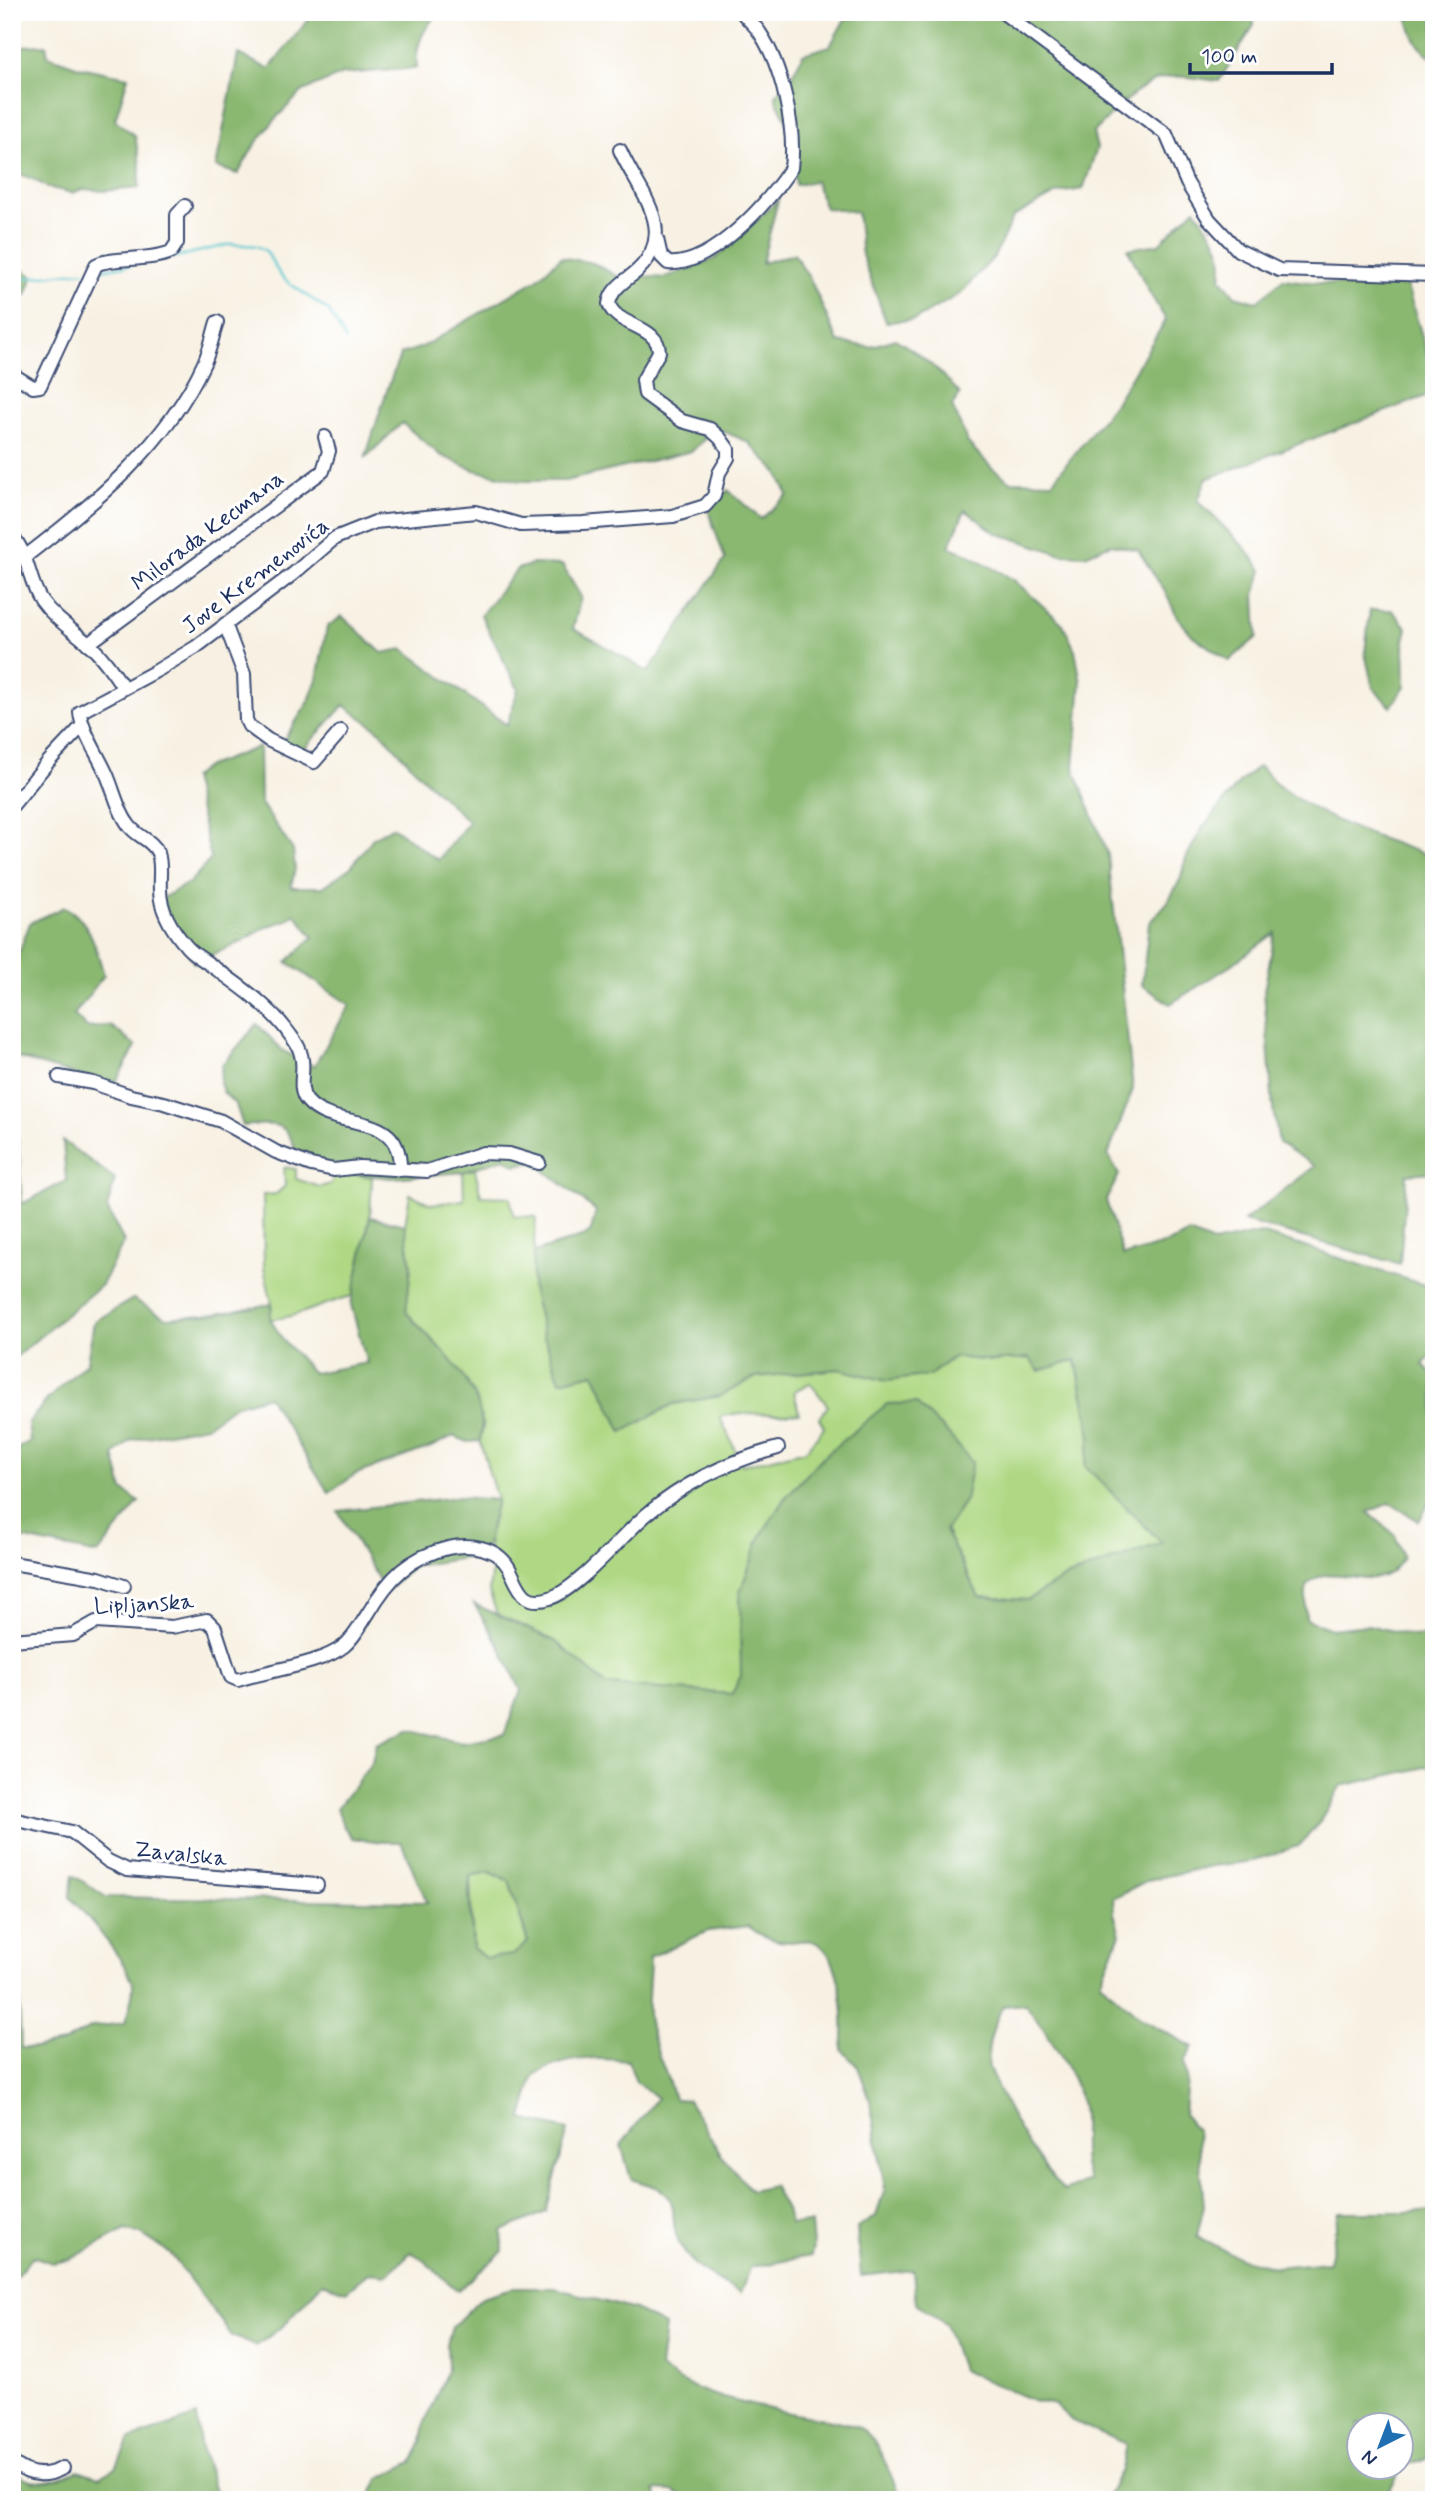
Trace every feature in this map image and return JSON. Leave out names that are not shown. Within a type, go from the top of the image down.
[{"type":"street","points":[[620,150],[634,181],[650,206],[657,228],[661,256],[668,263],[681,262],[704,252],[724,241],[747,221],[791,168],[790,129],[786,98],[770,54],[759,32],[741,12]]},
{"type":"street","points":[[1002,12],[1166,134],[1186,183],[1209,219],[1238,250],[1279,270],[1434,275]]},
{"type":"street","points":[[12,374],[33,387],[40,386],[96,265],[101,261],[122,261],[171,252],[177,243],[177,215],[185,206]]},
{"type":"street","name":"Jove Kremenovića","points":[[83,725],[80,715],[82,710],[186,653],[301,567],[335,538],[375,523],[475,512],[522,525],[583,523],[673,516],[699,509],[710,502],[719,473],[728,458],[726,445],[709,429],[682,421],[648,397],[643,389],[643,380],[659,352],[657,341],[616,316],[611,312],[609,304],[613,292],[643,265],[657,234]]},
{"type":"street","points":[[26,556],[92,505],[169,420],[204,362],[217,322]]},
{"type":"street","name":"Milorada Kecmana","points":[[88,644],[323,471],[328,458],[325,437]]},
{"type":"street","points":[[12,536],[26,556],[40,598],[64,625],[108,664],[122,687]]},
{"type":"street","points":[[225,624],[244,674],[246,720],[253,731],[314,762],[341,731]]},
{"type":"street","points":[[12,806],[83,725],[126,823],[157,851],[163,908],[177,934],[194,954],[263,1004],[291,1036],[302,1056],[304,1098],[317,1110],[374,1127],[388,1135],[400,1157],[400,1170]]},
{"type":"street","points":[[59,1077],[93,1083],[221,1121],[276,1153],[334,1170],[360,1167],[418,1172],[437,1170],[458,1159],[483,1153],[509,1154],[539,1163]]},
{"type":"street","name":"Lipljanska","points":[[12,1640],[73,1635],[96,1622],[172,1627],[207,1620],[215,1628],[231,1677],[238,1680],[328,1656],[344,1646],[355,1634],[377,1597],[405,1565],[430,1553],[452,1547],[474,1545],[495,1553],[504,1560],[523,1595],[539,1600],[551,1598],[588,1572],[648,1514],[668,1500],[729,1463],[778,1448]]},
{"type":"street","name":"Lipljanska","points":[[12,1563],[99,1578],[124,1586]]},
{"type":"street","name":"Zavalska","points":[[12,1819],[72,1832],[108,1861],[127,1870],[317,1885]]},
{"type":"street","points":[[12,2462],[22,2471],[35,2474],[50,2475],[63,2468]]},
{"type":"green space","points":[[305,12],[440,12],[421,37],[417,68],[343,74],[303,91],[254,146],[238,174],[216,167],[238,54],[269,69],[311,16]]},
{"type":"green space","points":[[885,12],[1252,12],[1254,25],[1219,81],[1184,77],[1163,78],[1144,86],[1125,101],[1093,133],[1097,148],[1083,189],[1057,193],[1013,217],[994,257],[960,294],[914,320],[886,322],[862,255],[857,212],[825,208],[815,181],[796,185],[786,119],[776,100],[776,95],[791,77],[803,54],[830,46],[845,19]]},
{"type":"green space","points":[[1406,12],[1434,12],[1434,59],[1422,49],[1415,38]]},
{"type":"green space","points":[[46,45],[48,56],[79,67],[128,77],[115,120],[135,136],[140,164],[139,188],[104,191],[83,189],[72,193],[47,187],[13,172],[12,77],[22,46]]},
{"type":"green space","points":[[778,200],[762,263],[794,254],[811,281],[838,342],[870,347],[895,339],[930,364],[960,394],[952,406],[968,443],[992,468],[1010,481],[1052,482],[1115,403],[1166,320],[1128,249],[1159,244],[1195,208],[1216,240],[1221,257],[1221,278],[1235,296],[1257,302],[1283,279],[1344,284],[1406,283],[1434,376],[1434,393],[1206,479],[1198,501],[1244,547],[1262,570],[1255,595],[1257,637],[1229,661],[1193,636],[1177,617],[1167,595],[1138,550],[1111,544],[1085,555],[1061,554],[996,533],[965,510],[949,547],[966,553],[1014,580],[1063,624],[1075,650],[1081,682],[1074,768],[1108,855],[1133,1089],[1108,1155],[1119,1175],[1106,1200],[1123,1256],[1171,1242],[1189,1233],[1213,1243],[1261,1233],[1434,1288],[1434,1354],[1423,1364],[1434,1376],[1434,1494],[1419,1521],[1390,1503],[1368,1512],[1395,1535],[1403,1558],[1392,1571],[1382,1577],[1360,1578],[1338,1574],[1316,1578],[1306,1586],[1306,1619],[1331,1629],[1368,1625],[1414,1636],[1434,1634],[1434,1768],[1426,1767],[1341,1786],[1319,1823],[1299,1846],[1248,1862],[1212,1866],[1148,1880],[1113,1898],[1120,1934],[1100,1982],[1142,2019],[1193,2047],[1184,2062],[1187,2078],[1184,2115],[1197,2131],[1204,2206],[1197,2236],[1242,2259],[1276,2267],[1329,2262],[1339,2212],[1434,2212],[1434,2454],[1414,2463],[1414,2410],[1344,2410],[1344,2480],[1396,2480],[1388,2494],[1393,2500],[1105,2500],[1121,2470],[1126,2444],[1072,2421],[1055,2405],[1035,2401],[961,2370],[946,2325],[916,2303],[913,2270],[861,2276],[857,2228],[876,2216],[885,2189],[870,2100],[858,2067],[842,2050],[842,2007],[837,1975],[825,1949],[815,1942],[776,1940],[748,1926],[708,1931],[650,1957],[648,1999],[649,2024],[674,2099],[688,2100],[721,2155],[751,2191],[773,2186],[790,2224],[811,2223],[811,2256],[751,2267],[740,2293],[700,2268],[684,2251],[678,2241],[671,2202],[666,2194],[655,2187],[631,2179],[621,2145],[657,2098],[636,2082],[628,2061],[602,2059],[568,2061],[534,2075],[522,2119],[568,2130],[546,2212],[502,2231],[503,2251],[458,2291],[411,2252],[387,2275],[368,2273],[346,2291],[322,2283],[283,2326],[256,2346],[232,2336],[170,2253],[141,2234],[125,2230],[69,2260],[52,2263],[33,2256],[12,2281],[12,1972],[19,1983],[21,2048],[63,2043],[92,2027],[125,2023],[132,1995],[131,1978],[125,1967],[70,1897],[73,1875],[106,1897],[427,1902],[401,1842],[353,1838],[343,1826],[337,1808],[372,1763],[376,1744],[409,1729],[462,1742],[504,1735],[521,1690],[499,1645],[474,1604],[555,1641],[606,1685],[732,1694],[741,1676],[740,1592],[760,1537],[784,1499],[823,1457],[887,1404],[916,1403],[972,1462],[965,1501],[945,1530],[979,1597],[1027,1600],[1066,1577],[1162,1543],[1085,1466],[1091,1436],[1076,1360],[1039,1371],[1029,1358],[993,1361],[953,1357],[930,1375],[887,1381],[839,1369],[756,1377],[720,1396],[673,1404],[622,1432],[594,1373],[560,1381],[544,1337],[532,1288],[534,1252],[585,1236],[591,1231],[596,1211],[534,1162],[516,1165],[504,1158],[463,1172],[391,1178],[335,1172],[301,1164],[288,1133],[283,1128],[269,1125],[243,1126],[236,1105],[223,1092],[220,1083],[222,1065],[257,1024],[283,1051],[314,1066],[350,1005],[287,962],[313,937],[295,914],[194,963],[161,899],[190,882],[211,859],[192,778],[206,767],[259,747],[260,802],[293,850],[295,869],[291,887],[323,887],[351,867],[373,838],[392,827],[438,860],[469,822],[421,776],[381,732],[344,705],[302,751],[283,741],[308,703],[317,679],[327,627],[342,616],[382,653],[403,649],[507,725],[518,689],[481,615],[517,569],[533,564],[562,565],[581,597],[573,629],[648,672],[725,559],[708,510],[728,490],[761,519],[788,495],[777,472],[748,442],[716,428],[692,451],[565,481],[521,481],[474,470],[440,455],[402,423],[365,458],[401,354],[422,347],[536,280],[561,257],[593,263],[626,281],[641,276],[664,278],[715,259]],"holes":[[[490,1872],[509,1881],[528,1942],[513,1955],[485,1958],[473,1948],[470,1876]],[[1025,2004],[1051,2039],[1067,2067],[1082,2107],[1083,2154],[1089,2181],[1064,2191],[1021,2132],[989,2068],[991,2036],[1003,2006]]]},
{"type":"green space","points":[[12,264],[33,276],[26,295],[12,292]]},
{"type":"green space","points":[[1370,610],[1392,610],[1407,628],[1404,640],[1405,686],[1391,707],[1373,688],[1365,653]]},
{"type":"green space","points":[[1259,766],[1280,787],[1337,821],[1434,857],[1434,1172],[1407,1174],[1400,1264],[1244,1221],[1315,1166],[1279,1143],[1273,1109],[1264,991],[1275,933],[1230,966],[1170,1004],[1142,985],[1149,923],[1167,903],[1180,880],[1186,858],[1202,828],[1239,783]]},
{"type":"green space","points":[[64,907],[81,919],[86,927],[95,945],[104,975],[74,1015],[87,1028],[111,1026],[136,1046],[116,1082],[79,1076],[12,1056],[12,953],[19,952],[30,923]]},
{"type":"green space","points":[[12,1136],[18,1140],[22,1204],[66,1181],[63,1141],[115,1179],[107,1208],[124,1242],[101,1285],[12,1360]]},
{"type":"green space","points":[[284,1167],[296,1169],[296,1179],[320,1187],[331,1184],[335,1172],[372,1177],[370,1217],[353,1296],[291,1316],[270,1319],[272,1304],[264,1268],[263,1195],[276,1194],[285,1186]]},
{"type":"green space","points":[[475,1169],[481,1196],[510,1197],[514,1216],[536,1217],[532,1288],[544,1337],[560,1380],[594,1373],[622,1432],[673,1404],[720,1396],[756,1377],[839,1369],[887,1381],[930,1375],[953,1357],[993,1361],[1029,1358],[1039,1371],[1076,1359],[1091,1436],[1086,1466],[1162,1543],[1066,1577],[1027,1600],[979,1597],[945,1530],[965,1501],[888,1404],[823,1457],[784,1499],[740,1592],[741,1676],[732,1694],[606,1685],[555,1641],[497,1614],[489,1591],[492,1567],[488,1539],[497,1500],[480,1441],[483,1427],[476,1400],[445,1354],[406,1312],[411,1266],[405,1225],[410,1194],[431,1204],[464,1200],[463,1172]],"holes":[[[810,1383],[828,1406],[819,1418],[824,1427],[808,1448],[742,1465],[720,1417],[799,1413],[794,1391]]]},
{"type":"green space","points":[[370,1217],[405,1225],[411,1266],[406,1312],[446,1354],[470,1387],[478,1404],[480,1441],[468,1442],[453,1436],[431,1447],[356,1474],[329,1493],[268,1396],[234,1406],[206,1426],[131,1440],[114,1455],[123,1490],[139,1502],[98,1554],[20,1538],[12,1529],[12,1452],[30,1441],[28,1423],[47,1400],[87,1362],[94,1322],[133,1299],[166,1318],[216,1314],[272,1304],[270,1319],[284,1341],[313,1373],[367,1363],[351,1305]]},
{"type":"green space","points":[[458,1497],[497,1500],[484,1555],[414,1566],[386,1592],[338,1511]]},
{"type":"green space","points":[[490,1872],[509,1881],[528,1943],[513,1956],[485,1958],[473,1948],[470,1876]]},
{"type":"green space","points":[[513,2288],[555,2288],[635,2310],[665,2326],[660,2368],[693,2387],[732,2400],[845,2423],[863,2430],[880,2452],[901,2500],[689,2500],[673,2491],[655,2490],[659,2500],[372,2500],[379,2479],[412,2462],[422,2442],[425,2422],[448,2369],[447,2345],[452,2327],[482,2297]]},
{"type":"green space","points":[[197,2416],[200,2445],[218,2500],[12,2500],[12,2469],[36,2481],[53,2480],[78,2470],[99,2477],[116,2467],[130,2439]]},
{"type":"waterway","points":[[172,258],[231,244],[257,246],[266,251],[280,275],[329,311],[346,341]]},
{"type":"waterway","points":[[100,270],[131,265]]},
{"type":"waterway","points":[[12,281],[84,271]]}]
